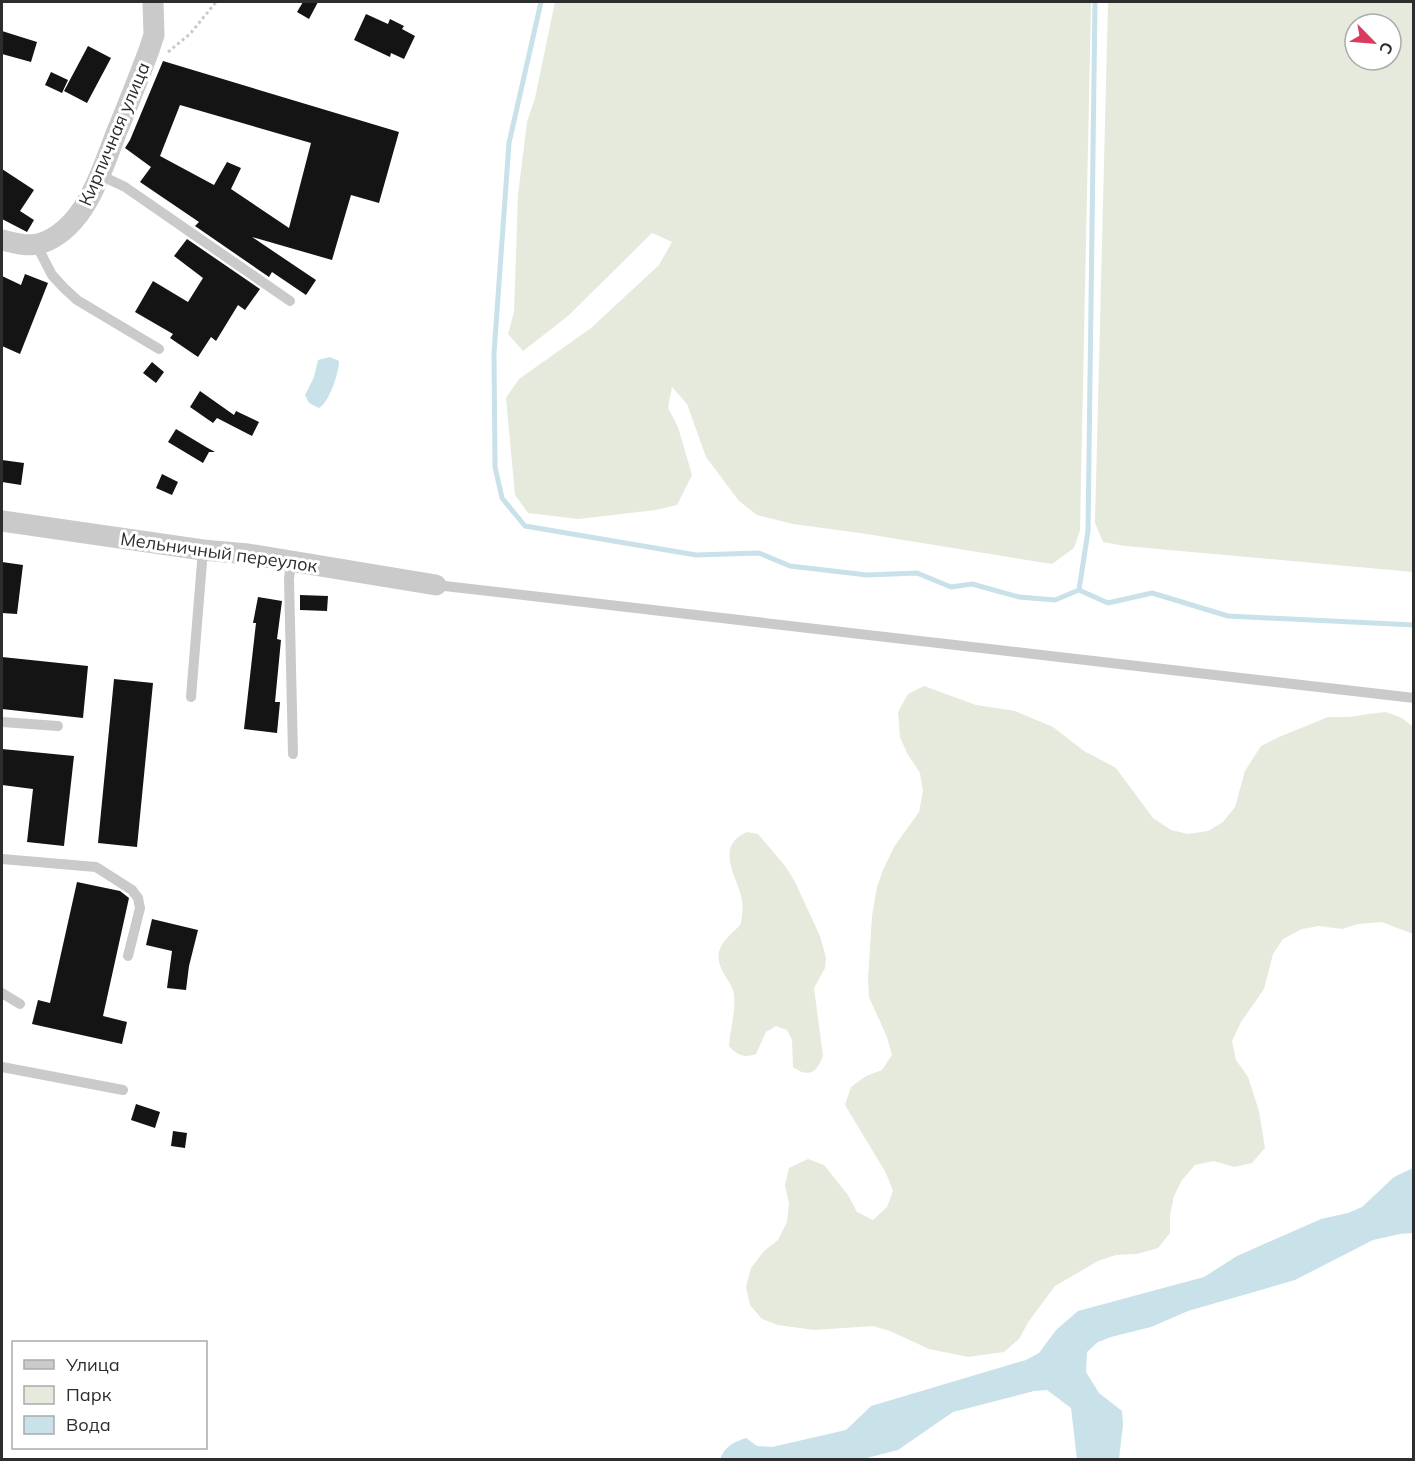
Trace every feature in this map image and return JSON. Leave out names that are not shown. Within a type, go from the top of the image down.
[{"type":"street","name":"Кирпичная улица","points":[[36,244],[46,242],[61,232],[78,214],[100,175],[154,35],[153,2]]},
{"type":"street","points":[[2,240],[28,246],[36,244]]},
{"type":"street","name":"Мельничный переулок","points":[[2,521],[203,550],[248,554],[436,585]]},
{"type":"lane","points":[[100,175],[125,187],[290,301]]},
{"type":"lane","points":[[36,244],[52,275],[77,300],[159,349]]},
{"type":"lane","points":[[191,697],[203,550]]},
{"type":"lane","points":[[291,561],[289,579],[293,754]]},
{"type":"lane","points":[[436,585],[1413,698]]},
{"type":"lane","points":[[2,722],[58,726]]},
{"type":"lane","points":[[2,859],[96,867],[132,890],[138,898],[140,908],[128,956]]},
{"type":"lane","points":[[2,993],[20,1004]]},
{"type":"lane","points":[[2,1067],[123,1090]]},
{"type":"path","points":[[143,67],[178,46],[216,2]]},
{"type":"green space","points":[[555,2],[1091,2],[1080,530],[1074,548],[1052,564],[793,524],[757,515],[739,501],[706,457],[687,404],[672,387],[668,408],[678,427],[692,475],[677,505],[656,510],[578,519],[528,513],[515,495],[506,398],[519,379],[591,328],[659,265],[672,242],[652,233],[568,316],[523,351],[508,334],[514,312],[518,195],[527,122],[535,98]]},
{"type":"green space","points":[[1108,2],[1413,2],[1413,572],[1125,546],[1103,542],[1095,523]]},
{"type":"green space","points":[[924,686],[976,705],[1015,711],[1053,727],[1084,751],[1116,768],[1153,818],[1171,830],[1188,834],[1208,831],[1223,822],[1235,807],[1245,771],[1261,746],[1279,737],[1328,717],[1350,717],[1386,712],[1402,718],[1413,727],[1413,934],[1382,922],[1358,924],[1342,929],[1319,926],[1302,929],[1283,939],[1273,954],[1264,989],[1241,1022],[1232,1041],[1236,1060],[1248,1077],[1259,1111],[1265,1148],[1252,1163],[1234,1167],[1214,1161],[1195,1165],[1182,1180],[1174,1196],[1170,1215],[1170,1233],[1158,1248],[1137,1254],[1116,1255],[1098,1261],[1055,1286],[1029,1321],[1019,1339],[1004,1352],[968,1357],[929,1349],[890,1331],[873,1326],[814,1330],[778,1325],[762,1319],[750,1305],[746,1287],[751,1268],[764,1251],[778,1240],[787,1222],[789,1204],[785,1185],[789,1168],[808,1159],[824,1165],[848,1195],[857,1212],[873,1220],[887,1207],[893,1191],[886,1173],[845,1105],[851,1087],[866,1076],[882,1070],[892,1055],[887,1037],[869,997],[872,916],[877,887],[883,870],[894,847],[919,812],[923,791],[920,773],[900,737],[898,712],[908,694]]},
{"type":"green space","points":[[747,832],[758,834],[786,867],[820,936],[826,958],[825,968],[814,988],[823,1056],[815,1070],[808,1073],[793,1067],[792,1040],[787,1030],[776,1026],[766,1032],[756,1054],[741,1055],[729,1046],[734,995],[718,956],[722,944],[741,924],[742,900],[729,854],[737,838]]},
{"type":"water","points":[[330,357],[339,361],[337,373],[330,394],[319,408],[309,403],[305,395],[314,377],[318,360]]},
{"type":"water","points":[[1413,1168],[1413,1233],[1373,1240],[1295,1280],[1188,1311],[1151,1327],[1111,1337],[1098,1342],[1087,1352],[1086,1372],[1099,1393],[1122,1411],[1123,1425],[1119,1459],[1077,1459],[1071,1408],[1047,1390],[1034,1391],[953,1412],[898,1450],[863,1459],[720,1459],[730,1445],[746,1438],[757,1446],[772,1447],[846,1430],[871,1406],[1026,1360],[1039,1353],[1056,1330],[1078,1311],[1204,1277],[1237,1256],[1321,1219],[1348,1213],[1362,1207],[1394,1177]]},
{"type":"building","points":[[303,2],[318,2],[309,19],[297,12]]},
{"type":"building","points":[[366,14],[388,24],[390,19],[404,26],[402,29],[415,36],[404,59],[391,53],[390,57],[354,40]]},
{"type":"building","points":[[2,31],[37,42],[31,62],[2,54]]},
{"type":"building","points":[[88,46],[111,58],[87,103],[64,91]]},
{"type":"building","points":[[163,61],[399,132],[379,203],[351,195],[332,260],[252,237],[316,280],[306,295],[272,272],[269,277],[195,226],[199,222],[140,182],[151,167],[125,148]],"holes":[[[180,105],[311,143],[289,228],[231,189],[241,168],[227,162],[214,185],[160,156]]]},
{"type":"building","points":[[51,72],[68,80],[62,93],[45,85]]},
{"type":"building","points":[[2,169],[34,190],[20,211],[34,220],[27,232],[2,219]]},
{"type":"building","points":[[187,239],[260,289],[245,310],[238,305],[216,341],[211,337],[198,357],[170,338],[173,334],[135,312],[153,281],[188,302],[203,278],[174,256]]},
{"type":"building","points":[[25,274],[48,283],[20,354],[2,346],[2,276],[21,285]]},
{"type":"building","points":[[152,362],[164,372],[156,383],[143,373]]},
{"type":"building","points":[[200,391],[234,415],[236,411],[259,422],[252,436],[217,418],[213,423],[190,407]]},
{"type":"building","points":[[176,429],[215,452],[209,452],[203,463],[168,442]]},
{"type":"building","points":[[2,460],[24,463],[21,485],[2,482]]},
{"type":"building","points":[[162,474],[178,482],[172,495],[156,488]]},
{"type":"building","points":[[2,562],[23,565],[17,614],[2,613]]},
{"type":"building","points":[[300,595],[328,596],[327,611],[300,610]]},
{"type":"building","points":[[258,597],[282,601],[277,639],[281,640],[275,702],[280,702],[277,733],[244,729],[256,623],[253,623]]},
{"type":"building","points":[[2,657],[88,666],[83,718],[2,709]]},
{"type":"building","points":[[114,679],[153,683],[137,847],[98,843]]},
{"type":"building","points":[[2,749],[74,756],[64,846],[27,842],[33,789],[2,785]]},
{"type":"building","points":[[77,882],[120,891],[129,898],[103,1016],[127,1022],[122,1044],[32,1024],[38,1000],[50,1003]]},
{"type":"building","points":[[152,919],[198,930],[186,990],[167,988],[172,951],[146,945]]},
{"type":"building","points":[[136,1104],[160,1112],[155,1128],[131,1120]]},
{"type":"building","points":[[173,1131],[187,1133],[185,1148],[171,1146]]},
{"type":"waterway","points":[[541,2],[509,143],[494,353],[495,467],[502,498],[525,526],[696,555],[759,553],[790,566],[867,575],[917,573],[951,587],[972,584],[1019,597],[1055,600],[1079,590],[1108,603],[1152,593],[1228,616],[1414,625]]},
{"type":"waterway","points":[[1079,590],[1088,531],[1095,2]]}]
